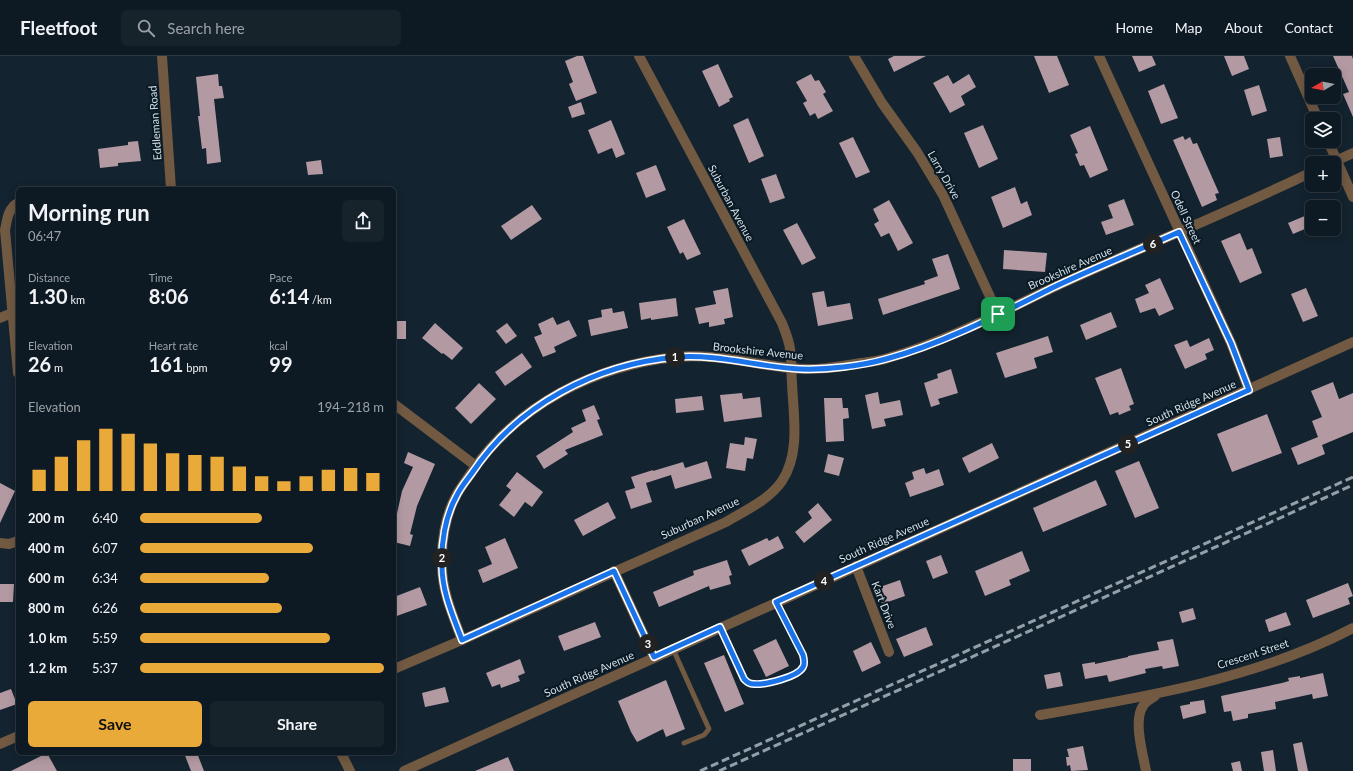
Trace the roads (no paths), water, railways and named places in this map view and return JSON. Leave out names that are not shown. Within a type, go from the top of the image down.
[{"type":"street","name":"Eddleman Road","points":[[162,56],[171,187]]},
{"type":"street","name":"Suburban Avenue","points":[[396,668],[726,522],[759,503],[775,489],[783,480],[791,462],[795,436],[791,350],[782,323],[639,56]]},
{"type":"street","name":"Larry Drive","points":[[854,56],[882,103],[917,152],[943,195],[998,314]]},
{"type":"street","name":"Odell Street","points":[[1099,56],[1231,343],[1249,390]]},
{"type":"street","points":[[1290,56],[1315,112]]},
{"type":"street","points":[[1341,159],[1353,153]]},
{"type":"street","name":"Brookshire Avenue","points":[[462,640],[451,612],[443,582],[442,553],[446,525],[455,497],[476,466],[508,429],[536,407],[578,382],[611,370],[649,361],[678,357],[712,357],[802,369],[835,368],[884,360],[960,332],[1065,282],[1305,175]]},
{"type":"street","points":[[1341,175],[1353,197]]},
{"type":"street","points":[[16,205],[7,216],[5,230],[16,353]]},
{"type":"street","points":[[0,318],[12,313]]},
{"type":"street","name":"South Ridge Avenue","points":[[404,771],[1353,342]]},
{"type":"street","points":[[396,406],[476,466]]},
{"type":"street","points":[[0,543],[9,544],[16,542]]},
{"type":"street","name":"Kart Drive","points":[[856,566],[889,652]]},
{"type":"street","points":[[614,571],[654,657]]},
{"type":"street","name":"Crescent Street","points":[[1040,715],[1135,699],[1269,664],[1333,639],[1353,628]]},
{"type":"street","points":[[1146,771],[1138,723],[1139,714],[1143,706],[1156,694]]},
{"type":"street","points":[[0,744],[16,737]]},
{"type":"street","points":[[342,755],[350,771]]},
{"type":"lane","points":[[720,627],[744,679],[748,683],[755,684],[785,678],[796,674],[803,668],[803,655],[776,602]]},
{"type":"lane","points":[[673,649],[709,729],[704,735],[684,743]]},
{"type":"railway","points":[[700,771],[1353,477]]},
{"type":"railway","points":[[719,771],[1353,485]]}]
